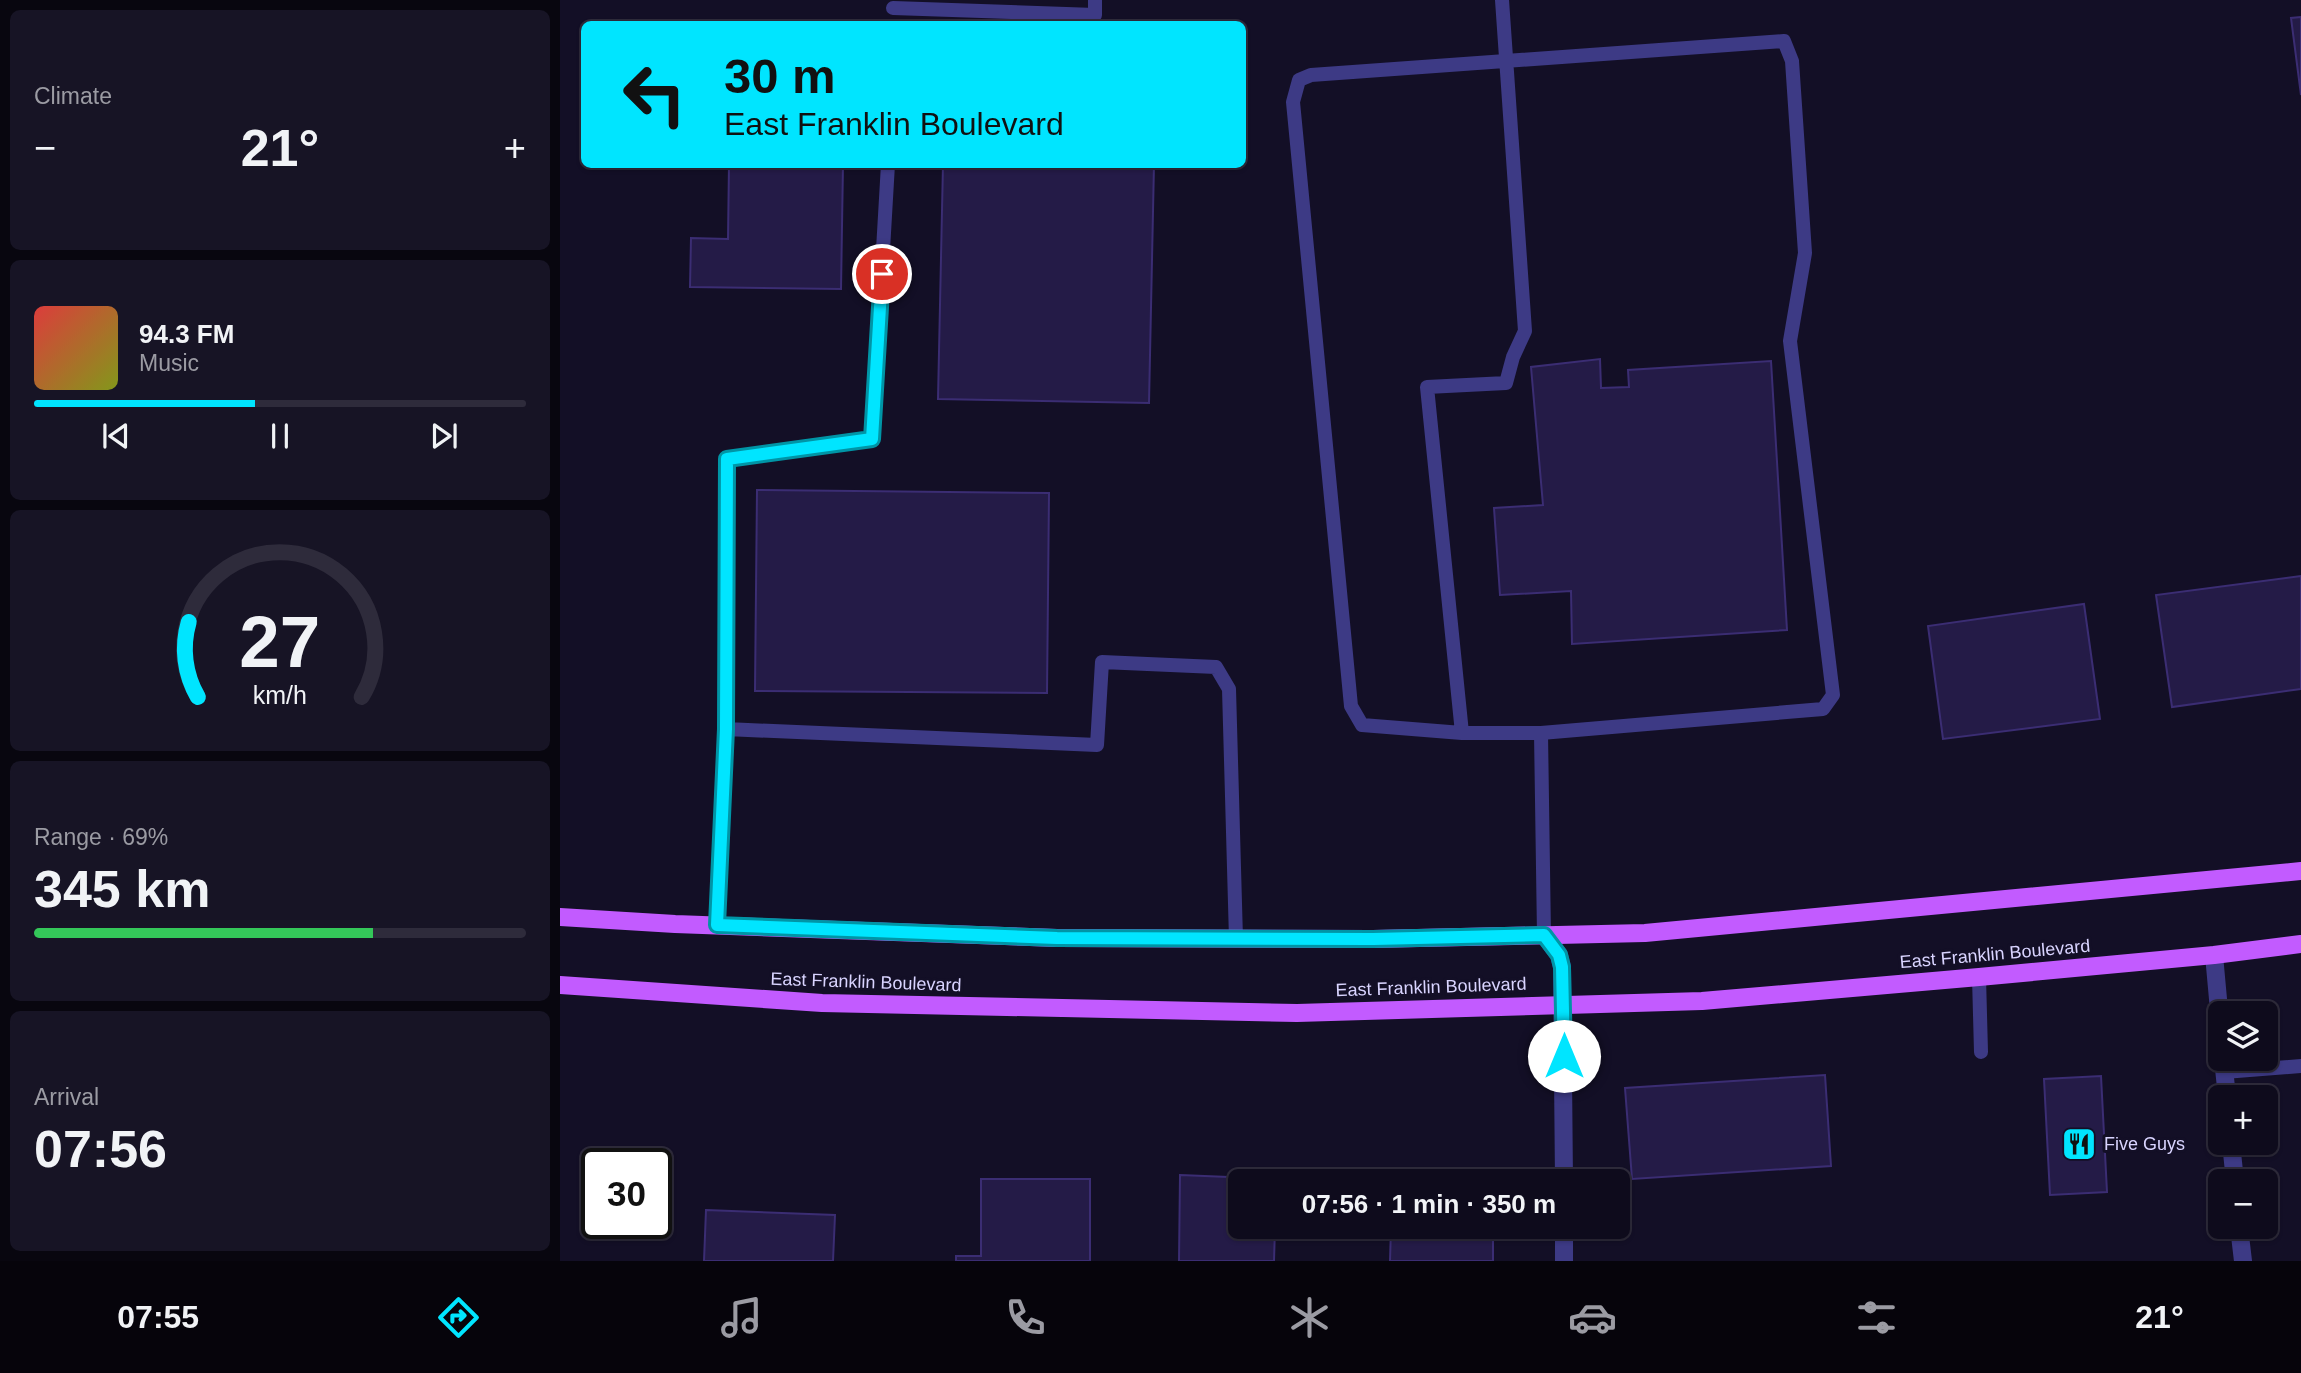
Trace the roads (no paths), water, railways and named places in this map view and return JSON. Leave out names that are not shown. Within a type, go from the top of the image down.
[{"type":"main road","points":[[560,917],[1057,938],[1373,939],[1644,933],[2301,871]]},
{"type":"main road","name":"East Franklin Boulevard","points":[[560,985],[821,1003],[1297,1013],[1702,1001],[2214,955],[2301,944]]},
{"type":"street","points":[[1544,935],[1559,955],[1562,967],[1564,1169]]},
{"type":"street","points":[[2214,955],[2218,1001]]},
{"type":"street","points":[[1564,1239],[1564,1261]]},
{"type":"street","points":[[2240,1239],[2243,1261]]},
{"type":"lane","points":[[893,4],[1095,15],[1095,0]]},
{"type":"lane","points":[[1462,733],[1427,387],[1506,383],[1513,357],[1525,331],[1502,0]]},
{"type":"lane","points":[[1784,41],[1792,61],[1805,253],[1790,341],[1833,695],[1823,709],[1541,733],[1462,733],[1362,725],[1352,706],[1293,102],[1299,80],[1311,75],[1506,62],[1784,41]]},
{"type":"lane","points":[[717,925],[726,729],[727,459],[872,439],[888,168]]},
{"type":"lane","points":[[726,729],[1097,745],[1102,662],[1216,667],[1229,689],[1236,939]]},
{"type":"lane","points":[[1541,733],[1544,935]]},
{"type":"lane","points":[[1979,977],[1981,1052]]},
{"type":"lane","points":[[2278,1066],[2301,1066]]},
{"type":"place","name":"Five Guys","points":[[2079,1144]]}]
